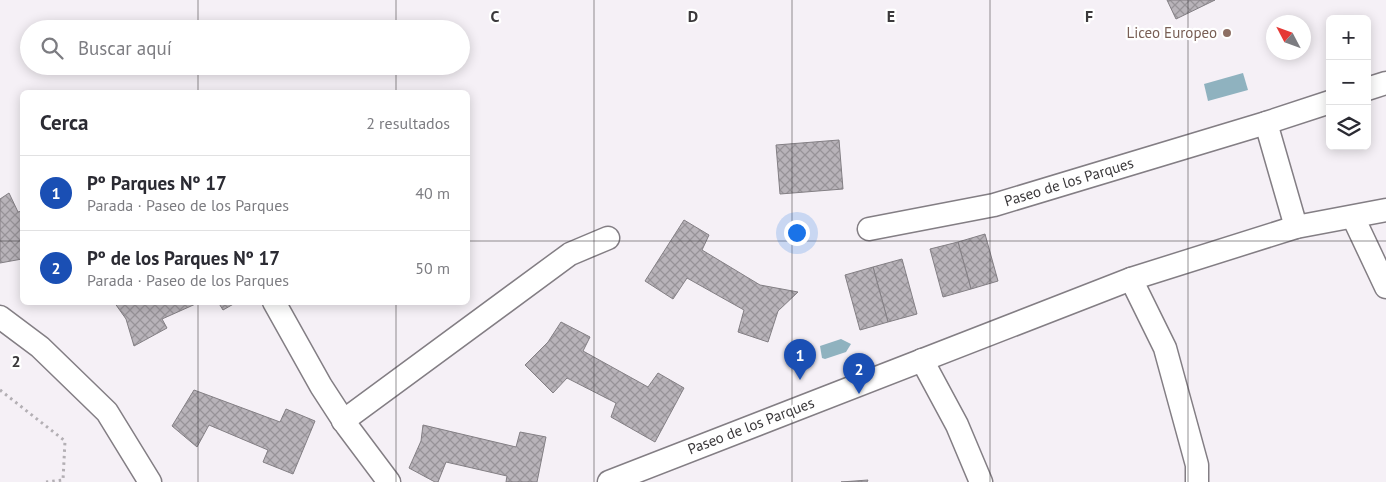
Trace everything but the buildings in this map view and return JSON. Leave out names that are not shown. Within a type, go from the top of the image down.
[{"type":"street","points":[[1371,88],[1386,83]]},
{"type":"street","name":"Paseo de los Parques","points":[[869,229],[994,205],[1326,103]]},
{"type":"street","points":[[1266,123],[1296,226]]},
{"type":"street","name":"Paseo de los Parques","points":[[609,482],[1131,279],[1296,226],[1386,210]]},
{"type":"street","points":[[1353,217],[1386,287]]},
{"type":"street","points":[[343,420],[570,254],[608,238]]},
{"type":"street","points":[[1131,279],[1164,348],[1197,465],[1197,482]]},
{"type":"street","points":[[276,305],[321,386],[343,420],[389,482]]},
{"type":"street","points":[[0,317],[40,346],[108,412],[150,482]]},
{"type":"street","points":[[922,360],[958,425],[982,482]]},
{"type":"path","points":[[0,390],[65,441],[63,480],[46,482]]},
{"type":"water","points":[[1243,73],[1248,90],[1208,101],[1204,84]]},
{"type":"water","points":[[841,339],[851,344],[846,352],[825,359],[822,358],[820,346]]},
{"type":"place","name":"Liceo Europeo","points":[[1227,33]]},
{"type":"place","name":"Pº Parques Nº 17","points":[[800,380]]},
{"type":"place","name":"Pº de los Parques Nº 17","points":[[859,394]]}]
